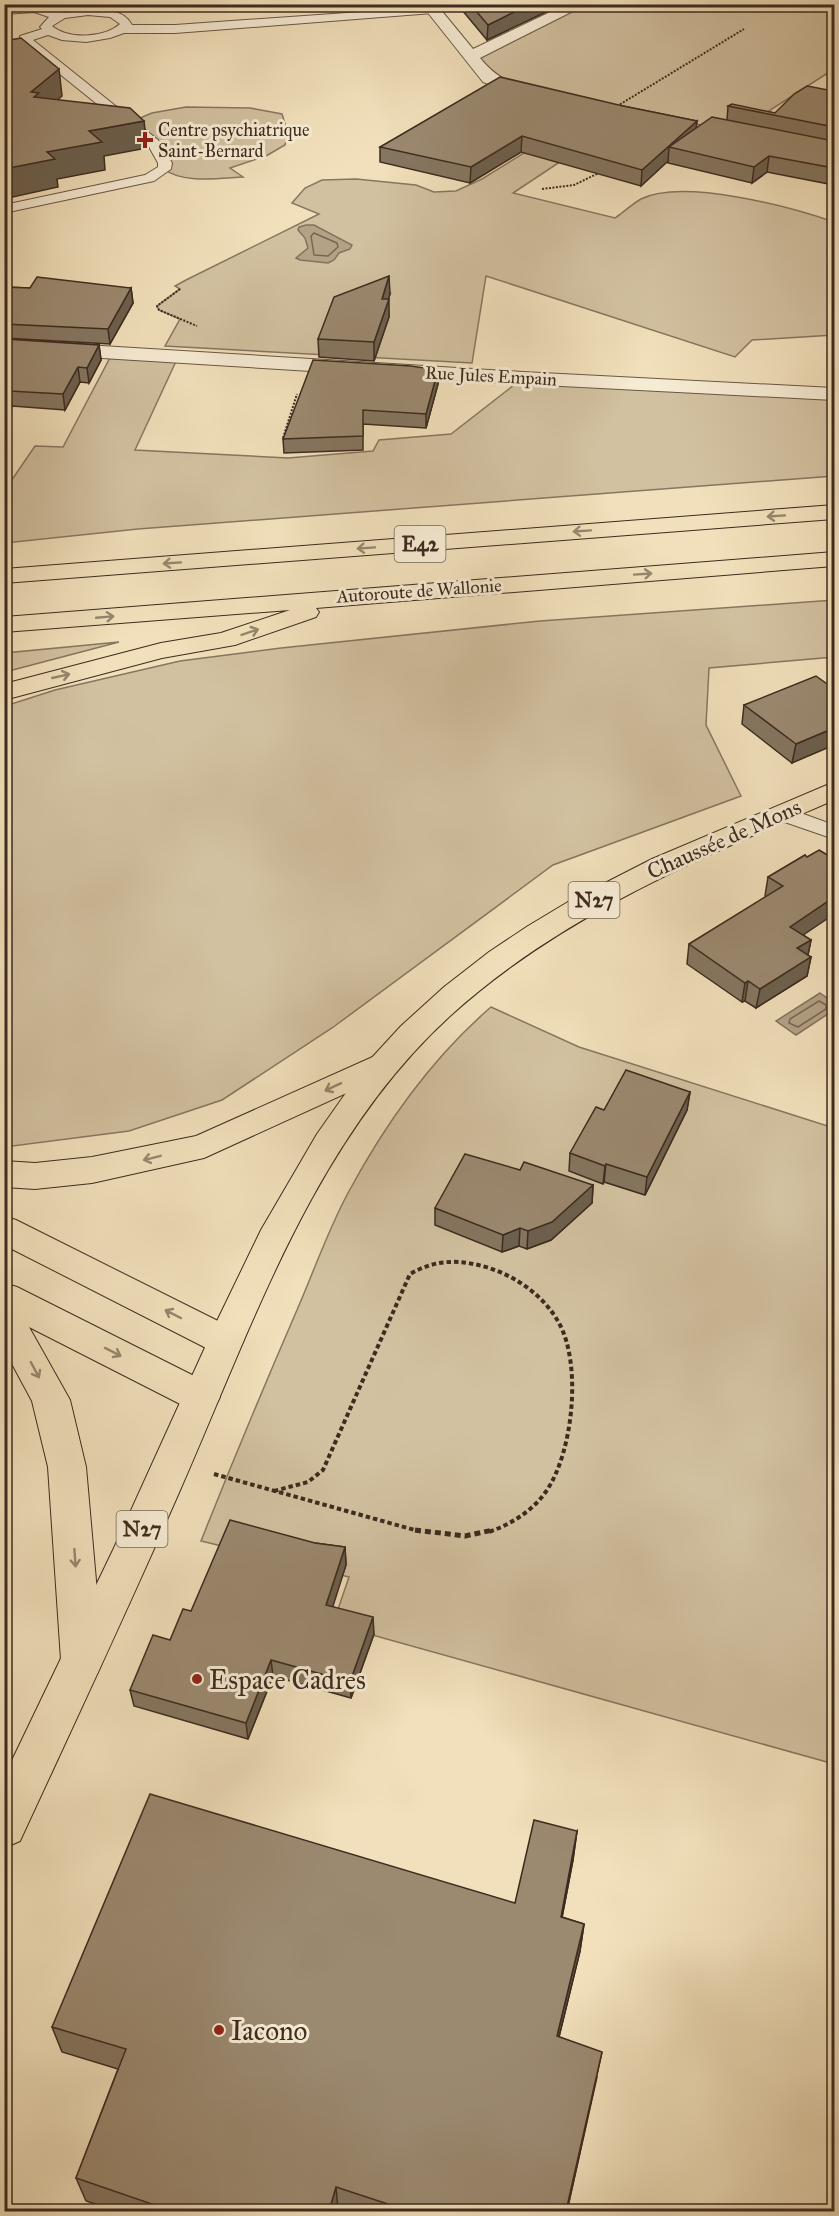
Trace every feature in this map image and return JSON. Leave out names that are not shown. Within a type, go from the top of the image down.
[{"type":"main road","name":"E42","points":[[4,576],[834,512]]},
{"type":"main road","name":"Autoroute de Wallonie","points":[[4,625],[834,559]]},
{"type":"main road","points":[[4,692],[161,651],[225,640],[354,596]]},
{"type":"main road","name":"Chaussée de Mons","points":[[386,1062],[421,1027],[483,973],[560,919],[635,878],[834,790]]},
{"type":"main road","points":[[4,1174],[35,1176],[92,1170],[204,1146],[386,1062]]},
{"type":"main road","name":"N27","points":[[4,1826],[173,1463],[225,1341],[301,1187],[342,1123],[386,1062]]},
{"type":"main road","points":[[4,1229],[225,1341]]},
{"type":"main road","points":[[4,1297],[201,1397]]},
{"type":"main road","points":[[4,1320],[22,1345],[51,1400],[67,1467],[82,1660]]},
{"type":"street","points":[[541,4],[562,14]]},
{"type":"street","points":[[469,57],[580,4]]},
{"type":"street","points":[[431,7],[489,79],[512,88],[546,95]]},
{"type":"street","name":"Rue Jules Empain","points":[[4,345],[834,394]]},
{"type":"lane","points":[[15,27],[48,29],[63,36],[85,38],[107,35],[123,28],[175,29],[431,7]]},
{"type":"lane","points":[[4,209],[149,178],[164,169],[165,162],[153,143],[24,39],[48,29],[52,20],[59,16],[98,8],[122,18],[125,21],[123,28]]},
{"type":"lane","points":[[4,10],[34,9],[59,16]]},
{"type":"lane","points":[[781,813],[834,832]]},
{"type":"path","points":[[614,108],[744,29]]},
{"type":"path","points":[[542,189],[568,187],[608,169]]},
{"type":"path","points":[[284,438],[306,364]]},
{"type":"path","points":[[173,1463],[400,1527],[465,1536],[497,1530],[526,1514],[548,1490],[561,1458],[571,1412],[570,1368],[565,1337],[551,1312],[532,1291],[503,1271],[474,1263],[451,1261],[428,1263],[419,1268],[410,1274],[323,1470],[308,1482],[274,1491]]},
{"type":"shaded area","points":[[580,5],[834,5],[834,69],[736,132],[512,88],[469,57]]},
{"type":"shaded area","points":[[186,107],[250,108],[282,114],[288,134],[285,145],[266,156],[230,168],[243,177],[202,179],[172,174],[164,169],[157,160],[135,120],[152,113]]},
{"type":"shaded area","points":[[579,119],[611,128],[513,193],[615,218],[641,199],[660,193],[709,193],[792,209],[834,222],[834,335],[752,340],[735,357],[486,276],[472,363],[165,346],[180,319],[159,310],[157,306],[180,289],[175,286],[319,214],[292,203],[305,188],[322,180],[356,179],[416,185],[434,192],[456,191],[482,179]]},
{"type":"shaded area","points":[[113,352],[178,357],[135,450],[288,458],[373,451],[379,440],[451,434],[523,378],[834,394],[834,476],[138,529],[5,543],[5,487],[35,446],[63,447]]},
{"type":"shaded area","points":[[834,600],[834,657],[709,668],[706,725],[741,796],[553,865],[332,1028],[222,1100],[129,1131],[5,1147],[5,706],[55,690],[180,661],[281,648],[540,621]]},
{"type":"shaded area","points":[[119,642],[5,672],[5,653]]},
{"type":"shaded area","points":[[491,1007],[579,1047],[834,1128],[834,1764],[333,1624],[349,1577],[201,1541],[328,1236],[362,1167],[411,1093],[449,1048]]},
{"type":"water","points":[[314,225],[352,245],[350,249],[339,253],[334,260],[328,263],[300,260],[296,258],[308,248],[305,238],[298,230],[299,227]]},
{"type":"water","points":[[820,993],[834,1003],[834,1010],[796,1035],[776,1021]]},
{"type":"building","points":[[470,4],[530,4],[488,25]]},
{"type":"building","points":[[21,38],[59,69],[31,92],[39,93],[34,97],[130,108],[144,121],[89,131],[102,142],[47,152],[55,159],[4,169],[4,41]]},
{"type":"building","points":[[500,77],[697,121],[642,170],[522,136],[471,167],[380,147]]},
{"type":"building","points":[[807,86],[834,91],[834,127],[728,106],[732,104],[775,113],[794,94]]},
{"type":"building","points":[[712,117],[834,141],[834,168],[769,156],[754,167],[669,147]]},
{"type":"building","points":[[389,276],[382,299],[389,299],[374,342],[318,339],[334,297]]},
{"type":"building","points":[[37,277],[131,288],[108,329],[4,324],[4,287],[30,288]]},
{"type":"building","points":[[4,339],[99,345],[87,368],[78,367],[63,394],[9,391],[4,399]]},
{"type":"building","points":[[313,360],[411,366],[438,370],[426,414],[363,410],[363,436],[283,439]]},
{"type":"building","points":[[816,676],[834,689],[834,728],[796,744],[744,705]]},
{"type":"building","points":[[819,850],[834,859],[834,897],[790,927],[811,940],[797,948],[811,957],[760,989],[748,981],[745,983],[689,944],[783,886],[768,877],[805,855],[807,857]]},
{"type":"building","points":[[626,1070],[690,1092],[647,1177],[606,1164],[605,1166],[570,1153],[596,1107],[604,1110]]},
{"type":"building","points":[[465,1154],[520,1170],[524,1162],[593,1185],[552,1222],[528,1231],[520,1228],[503,1235],[435,1208]]},
{"type":"building","points":[[230,1520],[315,1543],[345,1547],[326,1605],[373,1617],[350,1682],[271,1660],[246,1723],[130,1690],[153,1635],[170,1640],[183,1609],[191,1611]]},
{"type":"building","points":[[150,1794],[515,1903],[534,1820],[577,1831],[561,1917],[584,1924],[557,2036],[602,2052],[566,2211],[409,2211],[336,2187],[329,2211],[172,2211],[76,2178],[126,2049],[52,2027]]},
{"type":"place","name":"Centre psychiatrique Saint-Bernard","points":[[145,140]]},
{"type":"place","name":"Espace Cadres","points":[[197,1679]]},
{"type":"place","name":"Iacono","points":[[219,2030]]}]
